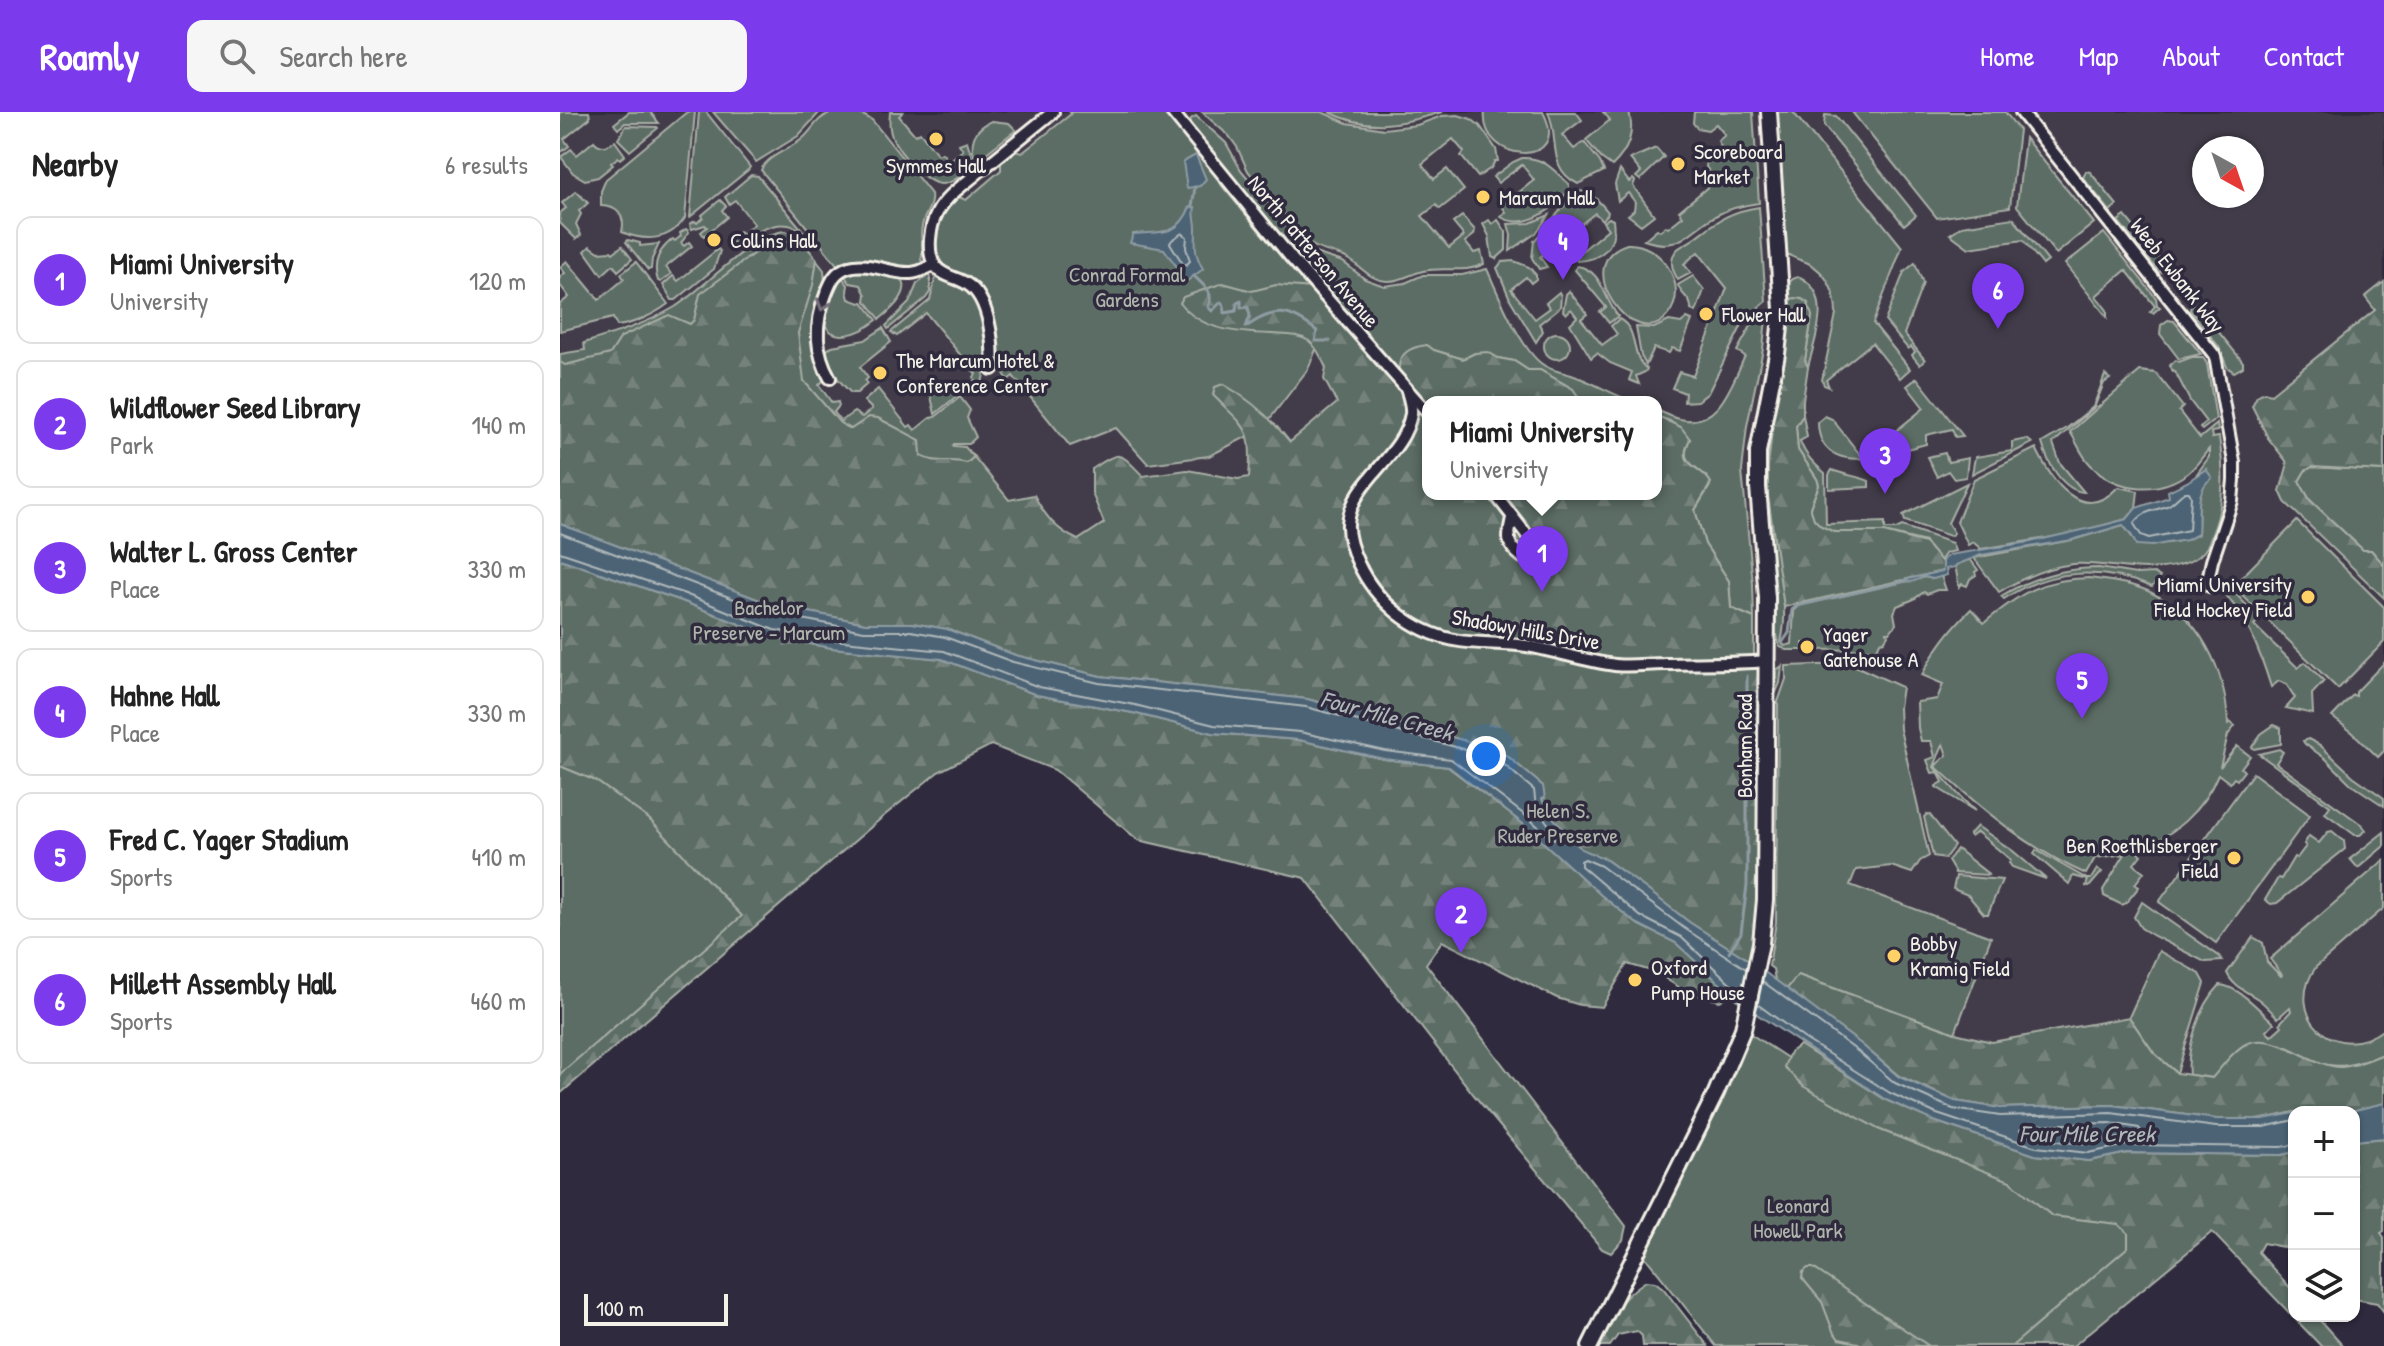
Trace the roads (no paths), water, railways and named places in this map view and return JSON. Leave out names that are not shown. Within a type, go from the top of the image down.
[{"type":"street","points":[[992,369],[993,339],[983,307],[976,292],[934,265],[931,228],[938,210],[954,193],[1053,112]]},
{"type":"street","name":"North Patterson Avenue","points":[[1172,112],[1292,259],[1422,407]]},
{"type":"street","name":"Bonham Road","points":[[1590,1346],[1716,1093],[1743,1029],[1758,959],[1765,900],[1767,598],[1758,452],[1777,354],[1782,309],[1769,112]]},
{"type":"street","name":"Weeb Ewbank Way","points":[[2021,112],[2215,356],[2223,389],[2234,480],[2232,501],[2212,561],[2210,586]]},
{"type":"street","points":[[830,378],[818,342],[819,313],[831,281],[839,272],[857,265],[914,274],[934,265]]},
{"type":"street","name":"Shadowy Hills Drive","points":[[1407,391],[1411,408],[1409,421],[1400,441],[1356,496],[1348,530],[1351,548],[1363,574],[1395,613],[1453,640],[1512,643],[1617,665],[1767,661]]},
{"type":"street","points":[[1499,500],[1512,518]]},
{"type":"water","points":[[1196,155],[1206,179],[1200,186],[1187,188],[1183,162]]},
{"type":"water","points":[[1190,207],[1195,207],[1196,249],[1203,269],[1187,281],[1164,249],[1130,243],[1133,234],[1173,228],[1185,217]]},
{"type":"water","points":[[2206,469],[2212,478],[2200,496],[2198,534],[2187,540],[2152,546],[2136,545],[2123,525],[2072,540],[1981,555],[1946,569],[1947,575],[1933,579],[1904,580],[1943,571],[1943,560],[1949,555],[2030,542],[2127,519],[2136,508],[2169,497],[2168,491]]},
{"type":"water","name":"Four Mile Creek","points":[[560,524],[773,605],[865,623],[912,623],[947,629],[1015,655],[1100,676],[1307,699],[1466,741],[1506,755],[1543,786],[1545,798],[1542,799],[1547,811],[1581,849],[1605,859],[1689,922],[1750,961],[1861,1044],[1899,1077],[1955,1101],[2000,1108],[2112,1105],[2216,1119],[2263,1119],[2288,1114],[2288,1153],[2127,1153],[2089,1161],[2035,1155],[1934,1121],[1886,1100],[1743,1005],[1676,943],[1636,923],[1522,823],[1449,767],[1384,759],[1299,740],[1213,733],[1133,713],[1037,695],[942,659],[832,648],[772,637],[682,601],[560,559]]},
{"type":"water","points":[[2384,1103],[2384,1138],[2360,1140],[2360,1109]]},
{"type":"waterway","points":[[1192,207],[1195,187]]},
{"type":"waterway","points":[[1194,276],[1209,293],[1208,307],[1212,311],[1221,302],[1225,313],[1236,311],[1237,303],[1241,301],[1241,308],[1248,307],[1250,316],[1246,327],[1266,316],[1282,313],[1299,319],[1317,331],[1315,341],[1330,341]]},
{"type":"waterway","points":[[1782,643],[1789,633],[1792,610],[1797,606],[1906,581]]},
{"type":"waterway","points":[[1729,952],[1741,933],[1747,885],[1747,676]]},
{"type":"place","name":"Symmes Hall","points":[[936,139]]},
{"type":"place","name":"Scoreboard Market","points":[[1678,164]]},
{"type":"place","name":"Marcum Hall","points":[[1483,197]]},
{"type":"place","name":"Collins Hall","points":[[714,240]]},
{"type":"place","name":"Hahne Hall","points":[[1563,280]]},
{"type":"place","name":"Flower Hall","points":[[1706,314]]},
{"type":"place","name":"Millett Assembly Hall","points":[[1998,329]]},
{"type":"place","name":"The Marcum Hotel & Conference Center","points":[[880,373]]},
{"type":"place","name":"Walter L. Gross Center","points":[[1885,494]]},
{"type":"place","name":"Miami University","points":[[1542,592]]},
{"type":"place","name":"Miami University Field Hockey Field","points":[[2308,597]]},
{"type":"place","name":"Yager Gatehouse A","points":[[1807,647]]},
{"type":"place","name":"Fred C. Yager Stadium","points":[[2082,719]]},
{"type":"place","name":"Ben Roethlisberger Field","points":[[2234,858]]},
{"type":"place","name":"Wildflower Seed Library","points":[[1461,953]]},
{"type":"place","name":"Bobby Kramig Field","points":[[1894,956]]},
{"type":"place","name":"Oxford Pump House","points":[[1635,980]]},
{"type":"park label","name":"Conrad Formal Gardens","points":[[1127,286]]},
{"type":"park label","name":"Bachelor Preserve - Marcum","points":[[769,620]]},
{"type":"park label","name":"Helen S. Ruder Preserve","points":[[1558,822]]},
{"type":"park label","name":"Leonard Howell Park","points":[[1798,1218]]}]
